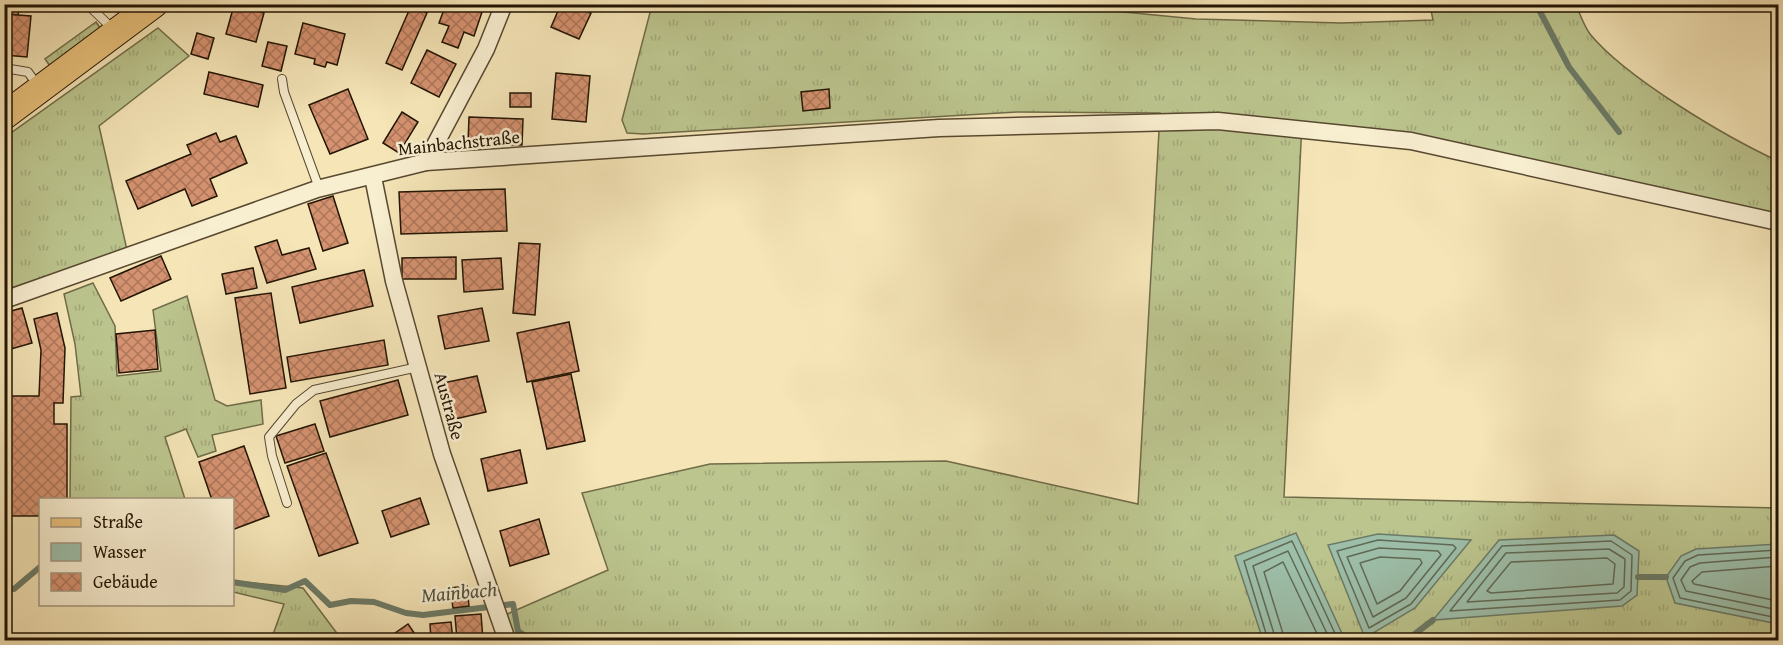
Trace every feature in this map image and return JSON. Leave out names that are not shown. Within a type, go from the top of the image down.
[{"type":"main road","points":[[4,116],[154,4]]},
{"type":"street","points":[[426,162],[486,49],[504,4]]},
{"type":"street","name":"Mainbachstraße","points":[[4,300],[320,188],[373,177],[399,166],[426,162],[939,128],[1218,121],[1411,141],[1779,222]]},
{"type":"street","name":"Austraße","points":[[373,177],[394,281],[442,454],[507,640]]},
{"type":"lane","points":[[87,4],[117,33]]},
{"type":"lane","points":[[4,68],[28,72],[40,90]]},
{"type":"lane","points":[[282,79],[284,92],[320,188]]},
{"type":"lane","points":[[287,502],[272,456],[269,437],[296,404],[314,390],[418,367]]},
{"type":"green space","points":[[1041,4],[1196,19],[1341,23],[1433,20],[1430,5],[1576,5],[1590,34],[1627,69],[1705,122],[1778,161],[1778,216],[1302,122],[1284,497],[1778,508],[1778,640],[514,640],[505,615],[608,570],[582,493],[710,464],[946,461],[1138,504],[1160,113],[1017,112],[643,134],[627,133],[622,120],[652,5]]},
{"type":"green space","points":[[96,22],[101,29],[50,66],[45,59]]},
{"type":"green space","points":[[158,28],[189,56],[99,126],[127,250],[5,290],[4,138]]},
{"type":"green space","points":[[93,283],[115,326],[117,376],[161,371],[153,310],[187,296],[215,400],[227,406],[261,400],[263,424],[212,435],[216,451],[198,457],[186,429],[165,437],[185,498],[70,498],[71,397],[81,396],[75,344],[64,294]]},
{"type":"green space","points":[[234,581],[303,588],[342,640],[271,640],[284,604],[234,592]]},
{"type":"water","points":[[1296,533],[1345,640],[1263,640],[1235,556]]},
{"type":"water","points":[[1378,534],[1471,540],[1415,608],[1365,638],[1328,545]]},
{"type":"water","points":[[1614,535],[1639,551],[1637,595],[1622,606],[1433,620],[1499,540]]},
{"type":"water","points":[[1778,544],[1778,624],[1675,603],[1666,577],[1681,556],[1696,549]]},
{"type":"building","points":[[4,4],[20,4],[18,15],[4,14]]},
{"type":"building","points":[[446,4],[484,6],[474,36],[464,32],[458,48],[442,42],[449,26],[439,23]]},
{"type":"building","points":[[561,4],[571,4],[591,13],[579,39],[551,27]]},
{"type":"building","points":[[234,5],[264,13],[256,42],[226,34]]},
{"type":"building","points":[[411,6],[427,13],[402,70],[386,63]]},
{"type":"building","points":[[4,14],[31,16],[27,57],[4,55]]},
{"type":"building","points":[[303,23],[345,34],[337,65],[327,62],[325,67],[314,64],[315,59],[295,54]]},
{"type":"building","points":[[197,33],[214,38],[208,59],[191,54]]},
{"type":"building","points":[[268,42],[287,46],[281,71],[262,66]]},
{"type":"building","points":[[427,50],[456,64],[439,97],[411,83]]},
{"type":"building","points":[[209,72],[263,85],[258,107],[204,94]]},
{"type":"building","points":[[556,73],[590,76],[586,122],[552,119]]},
{"type":"building","points":[[348,89],[368,139],[330,154],[309,105]]},
{"type":"building","points":[[829,89],[830,108],[803,111],[801,92]]},
{"type":"building","points":[[510,93],[531,93],[531,107],[510,107]]},
{"type":"building","points":[[402,112],[418,122],[399,153],[383,143]]},
{"type":"building","points":[[469,117],[523,119],[522,145],[468,144]]},
{"type":"building","points":[[216,133],[220,142],[236,136],[247,163],[210,179],[217,196],[192,206],[185,189],[138,209],[126,181],[191,154],[187,145]]},
{"type":"building","points":[[505,189],[507,231],[401,234],[399,192]]},
{"type":"building","points":[[333,196],[348,243],[323,251],[308,204]]},
{"type":"building","points":[[277,240],[282,255],[309,248],[316,269],[267,283],[255,247]]},
{"type":"building","points":[[519,243],[540,244],[535,315],[513,313]]},
{"type":"building","points":[[161,256],[171,279],[121,301],[110,278]]},
{"type":"building","points":[[456,257],[456,279],[402,279],[402,258]]},
{"type":"building","points":[[501,258],[503,289],[464,292],[462,260]]},
{"type":"building","points":[[253,268],[257,288],[226,294],[222,274]]},
{"type":"building","points":[[364,270],[373,306],[300,323],[292,287]]},
{"type":"building","points":[[271,293],[286,388],[250,394],[235,298]]},
{"type":"building","points":[[22,308],[32,343],[4,351],[4,313]]},
{"type":"building","points":[[482,308],[489,341],[445,349],[438,316]]},
{"type":"building","points":[[57,313],[65,348],[63,403],[54,403],[54,424],[67,424],[67,498],[39,498],[39,516],[4,516],[4,396],[39,396],[41,350],[34,319]]},
{"type":"building","points":[[569,322],[579,371],[527,382],[517,333]]},
{"type":"building","points":[[155,330],[158,369],[119,373],[116,334]]},
{"type":"building","points":[[384,340],[388,365],[291,382],[287,357]]},
{"type":"building","points":[[571,374],[585,441],[547,449],[532,382]]},
{"type":"building","points":[[477,376],[486,412],[446,421],[438,384]]},
{"type":"building","points":[[398,380],[408,415],[330,437],[320,401]]},
{"type":"building","points":[[315,424],[324,451],[285,463],[276,436]]},
{"type":"building","points":[[244,446],[269,516],[234,529],[234,498],[211,498],[199,462]]},
{"type":"building","points":[[520,450],[527,483],[488,491],[481,459]]},
{"type":"building","points":[[326,453],[358,543],[319,556],[287,466]]},
{"type":"building","points":[[420,498],[429,524],[391,537],[382,511]]},
{"type":"building","points":[[539,519],[549,554],[510,566],[500,531]]},
{"type":"building","points":[[467,586],[469,606],[453,608],[450,588]]},
{"type":"building","points":[[481,614],[483,640],[457,640],[455,616]]},
{"type":"building","points":[[451,622],[453,640],[431,640],[430,624]]},
{"type":"building","points":[[408,624],[419,640],[385,640]]},
{"type":"waterway","points":[[1536,4],[1569,67],[1619,132]]},
{"type":"waterway","name":"Mainbach","points":[[4,588],[14,589],[39,568]]},
{"type":"waterway","points":[[1638,577],[1666,577]]},
{"type":"waterway","name":"Mainbach","points":[[234,582],[285,590],[305,581],[330,605],[351,601],[374,602],[406,613],[423,615],[513,604],[518,631],[531,640]]},
{"type":"waterway","points":[[1407,640],[1433,620]]}]
